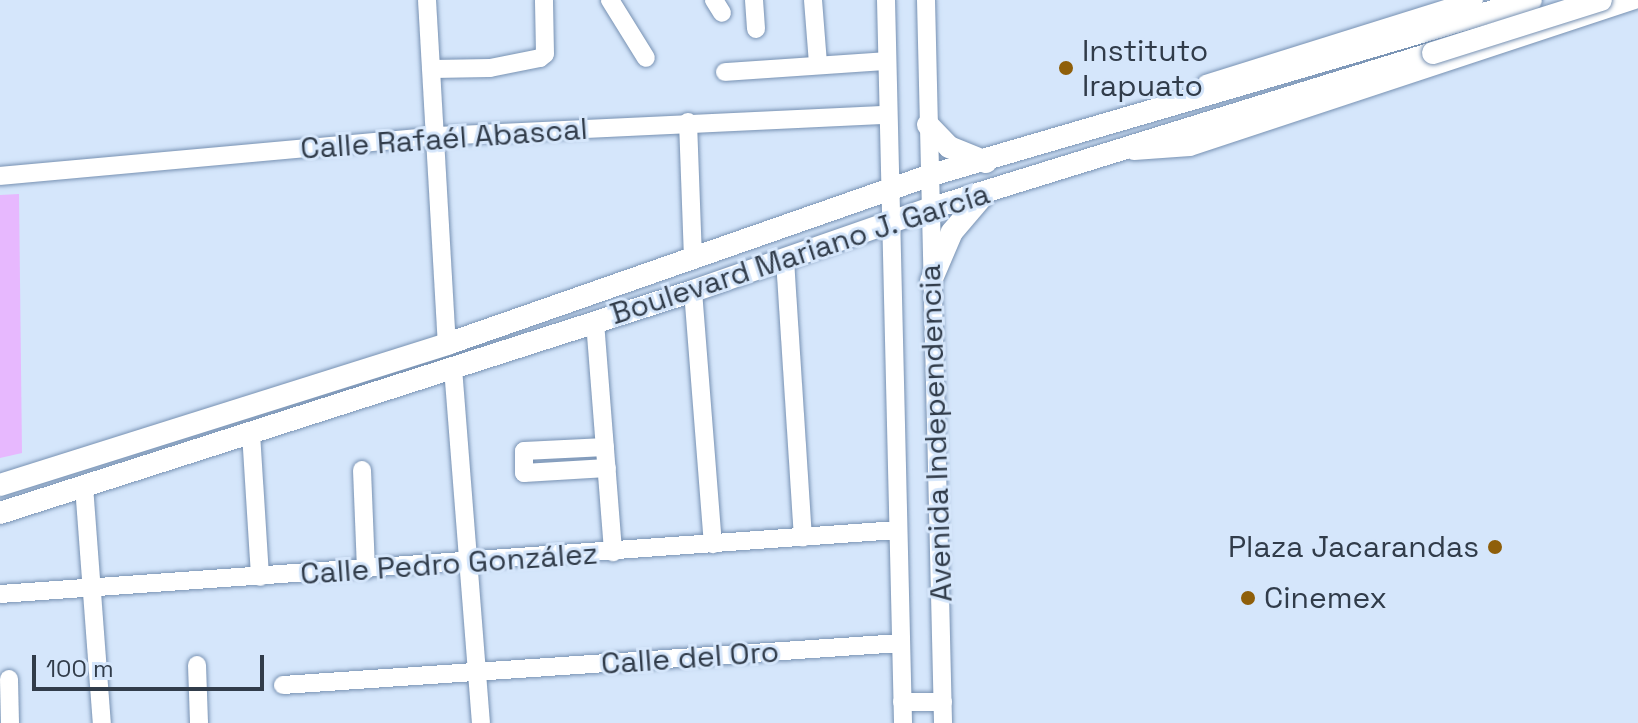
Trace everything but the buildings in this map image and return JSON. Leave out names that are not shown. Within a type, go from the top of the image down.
[{"type":"main road","name":"Boulevard Mariano J. García","points":[[0,513],[693,291],[929,209],[1112,152],[1432,42],[1531,0]]},
{"type":"main road","name":"Boulevard Mariano J. García","points":[[0,485],[447,344],[928,176],[1108,126],[1601,0]]},
{"type":"main road","points":[[928,125],[949,147],[987,162]]},
{"type":"main road","points":[[931,281],[952,232],[986,191]]},
{"type":"street","points":[[427,0],[447,344]]},
{"type":"street","points":[[433,69],[490,68],[540,58],[545,54],[544,0]]},
{"type":"street","points":[[610,0],[646,58]]},
{"type":"street","points":[[754,0],[756,29]]},
{"type":"street","points":[[813,0],[818,63]]},
{"type":"street","name":"Avenida Independencia","points":[[886,0],[903,723]]},
{"type":"street","name":"Avenida Independencia","points":[[926,0],[943,723]]},
{"type":"street","points":[[1108,126],[1163,97],[1474,0]]},
{"type":"street","points":[[1537,0],[1541,15],[1555,27]]},
{"type":"street","points":[[1112,152],[1190,147],[1635,0]]},
{"type":"street","points":[[725,72],[818,63],[887,61]]},
{"type":"street","name":"Calle Rafaél Abascal","points":[[0,176],[437,136],[888,115]]},
{"type":"street","points":[[688,122],[693,260]]},
{"type":"street","points":[[785,260],[803,537]]},
{"type":"street","points":[[693,291],[713,544]]},
{"type":"street","points":[[595,322],[613,552]]},
{"type":"street","points":[[453,368],[481,723]]},
{"type":"street","points":[[251,433],[260,577]]},
{"type":"street","points":[[605,447],[524,451],[524,473],[607,468]]},
{"type":"street","points":[[362,470],[366,570]]},
{"type":"street","points":[[84,486],[102,723]]},
{"type":"street","name":"Calle Pedro González","points":[[0,594],[470,564],[898,530]]},
{"type":"street","name":"Calle del Oro","points":[[283,685],[901,643]]},
{"type":"street","points":[[197,665],[199,723]]},
{"type":"street","points":[[9,679],[10,723]]},
{"type":"street","points":[[902,702],[943,702]]},
{"type":"shaded area","points":[[19,194],[22,453],[0,458],[0,195]]},
{"type":"place","name":"Instituto Irapuato","points":[[1066,68]]},
{"type":"place","name":"Plaza Jacarandas","points":[[1495,547]]},
{"type":"place","name":"Cinemex","points":[[1248,598]]}]
